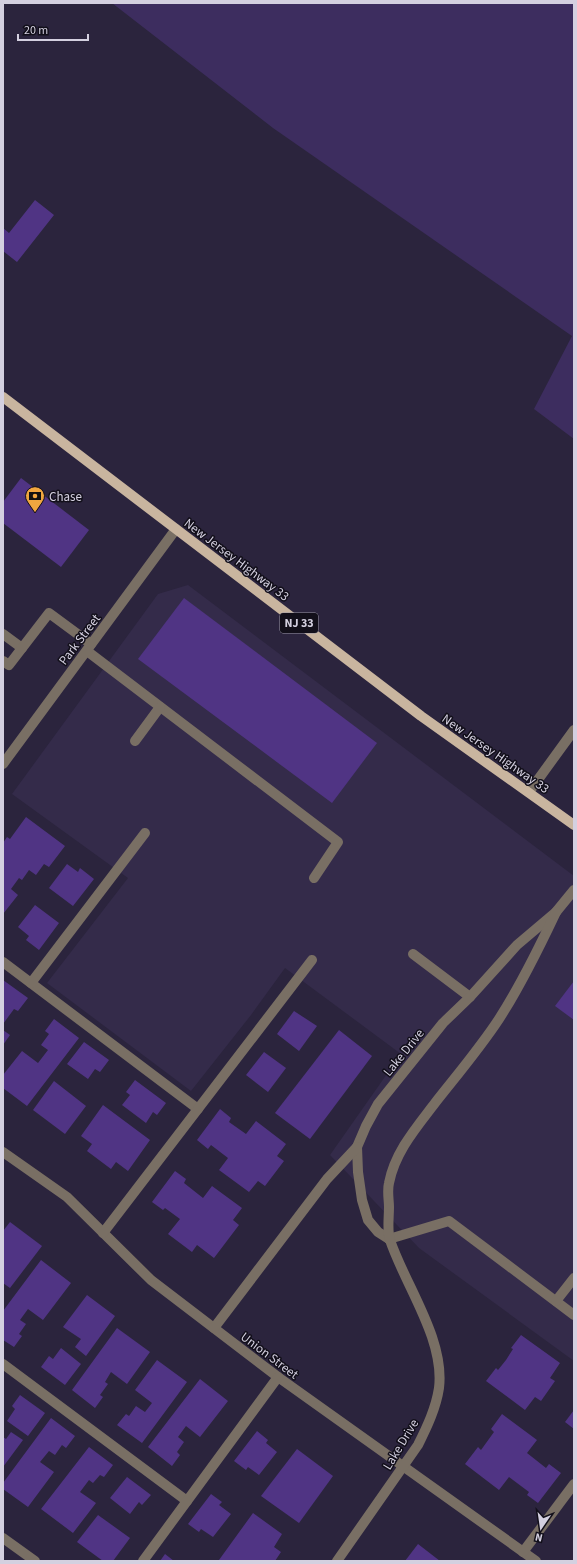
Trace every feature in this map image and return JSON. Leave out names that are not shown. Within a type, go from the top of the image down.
[{"type":"main road","name":"New Jersey Highway 33","points":[[3,397],[421,716],[574,825]]},
{"type":"street","name":"Park Street","points":[[3,764],[176,529]]},
{"type":"street","points":[[3,661],[9,665],[49,613],[160,707],[338,842],[314,878]]},
{"type":"street","points":[[3,634],[22,648]]},
{"type":"street","points":[[135,741],[160,707]]},
{"type":"street","points":[[528,792],[574,730]]},
{"type":"street","points":[[31,983],[145,833]]},
{"type":"street","name":"Lake Drive","points":[[389,1239],[378,1232],[368,1220],[362,1200],[358,1172],[357,1147],[366,1126],[378,1104],[443,1023],[470,997],[517,945],[556,912],[574,890]]},
{"type":"street","name":"Lake Drive","points":[[337,1561],[418,1444],[427,1428],[434,1409],[439,1388],[439,1370],[428,1327],[389,1239],[388,1185],[395,1161],[410,1135],[478,1048],[499,1018],[537,951],[556,912]]},
{"type":"street","points":[[413,954],[470,997]]},
{"type":"street","points":[[103,1233],[312,960]]},
{"type":"street","points":[[3,962],[198,1109]]},
{"type":"street","points":[[214,1328],[327,1179],[357,1147]]},
{"type":"street","name":"Union Street","points":[[3,1152],[67,1197],[151,1280],[278,1377],[402,1467],[536,1561]]},
{"type":"street","points":[[389,1239],[449,1221],[574,1315]]},
{"type":"street","points":[[556,1301],[574,1278]]},
{"type":"street","points":[[3,1364],[187,1501]]},
{"type":"street","points":[[143,1561],[278,1377]]},
{"type":"street","points":[[523,1552],[574,1484]]},
{"type":"street","points":[[3,1538],[35,1561]]},
{"type":"shaded area","points":[[112,3],[574,3],[574,439],[534,409],[572,336],[273,128]]},
{"type":"shaded area","points":[[188,585],[574,876],[574,1361],[419,1248],[330,1155],[401,1054],[285,968],[251,1015],[191,1091],[47,983],[128,878],[12,794],[158,594]]},
{"type":"building","points":[[35,200],[54,215],[17,262],[3,251],[3,228],[9,233]]},
{"type":"building","name":"Chase","points":[[21,478],[89,530],[61,567],[3,523],[3,502]]},
{"type":"building","points":[[184,598],[377,743],[332,803],[138,659]]},
{"type":"building","points":[[26,817],[65,846],[49,867],[44,864],[36,875],[29,870],[22,880],[19,878],[11,889],[18,895],[3,914],[3,843],[7,837],[10,839]]},
{"type":"building","points":[[67,864],[78,872],[80,868],[94,879],[73,906],[49,888]]},
{"type":"building","points":[[35,905],[59,923],[39,950],[26,940],[29,936],[18,927]]},
{"type":"building","points":[[3,980],[28,998],[18,1011],[14,1009],[3,1024]]},
{"type":"building","points":[[574,981],[574,1020],[555,1006]]},
{"type":"building","points":[[294,1011],[317,1026],[299,1051],[277,1034]]},
{"type":"building","points":[[54,1019],[79,1038],[27,1106],[3,1088],[3,1075],[22,1051],[38,1063],[48,1050],[41,1045],[49,1034],[45,1031]]},
{"type":"building","points":[[3,1030],[10,1035],[3,1045]]},
{"type":"building","points":[[339,1030],[372,1056],[310,1139],[275,1113]]},
{"type":"building","points":[[84,1042],[109,1060],[100,1072],[95,1069],[88,1079],[67,1064]]},
{"type":"building","points":[[264,1052],[286,1068],[268,1092],[246,1075]]},
{"type":"building","points":[[135,1080],[166,1103],[157,1115],[153,1112],[146,1123],[122,1105],[130,1095],[126,1092]]},
{"type":"building","points":[[54,1081],[86,1106],[65,1134],[33,1110]]},
{"type":"building","points":[[103,1105],[150,1140],[128,1171],[116,1162],[111,1169],[87,1151],[92,1144],[81,1136]]},
{"type":"building","points":[[220,1109],[231,1118],[229,1122],[246,1134],[256,1121],[286,1144],[277,1156],[284,1161],[265,1186],[258,1181],[249,1192],[219,1170],[228,1158],[211,1145],[208,1149],[197,1140]]},
{"type":"building","points":[[175,1171],[186,1179],[184,1183],[203,1198],[212,1186],[242,1208],[233,1220],[239,1225],[214,1258],[197,1245],[192,1252],[168,1234],[180,1219],[165,1208],[163,1210],[152,1202]]},
{"type":"building","points":[[10,1222],[42,1246],[10,1288],[3,1283],[3,1231]]},
{"type":"building","points":[[41,1260],[71,1283],[43,1320],[28,1309],[20,1320],[26,1324],[19,1334],[22,1336],[14,1347],[3,1340],[3,1311]]},
{"type":"building","points":[[87,1295],[115,1316],[86,1356],[75,1347],[81,1339],[63,1327]]},
{"type":"building","points":[[117,1328],[150,1352],[127,1384],[111,1372],[105,1382],[108,1384],[100,1395],[103,1397],[95,1408],[72,1390]]},
{"type":"building","points":[[521,1335],[560,1363],[550,1378],[555,1381],[541,1401],[535,1397],[525,1410],[486,1381],[496,1368],[498,1370],[506,1360],[513,1349],[511,1348]]},
{"type":"building","points":[[61,1348],[81,1364],[65,1385],[41,1367],[49,1356],[53,1359]]},
{"type":"building","points":[[157,1360],[187,1382],[142,1443],[117,1425],[126,1414],[129,1416],[136,1406],[145,1412],[152,1403],[135,1390]]},
{"type":"building","points":[[200,1379],[228,1401],[200,1437],[186,1426],[178,1437],[184,1442],[177,1452],[180,1455],[172,1466],[148,1447]]},
{"type":"building","points":[[20,1395],[45,1413],[28,1436],[7,1421],[15,1409],[12,1406]]},
{"type":"building","points":[[574,1410],[574,1429],[565,1422]]},
{"type":"building","points":[[502,1414],[537,1440],[527,1453],[546,1468],[549,1464],[561,1473],[538,1503],[527,1495],[529,1492],[509,1477],[499,1490],[465,1464],[478,1447],[481,1450],[494,1432],[491,1429]]},
{"type":"building","points":[[51,1418],[75,1436],[66,1448],[62,1445],[55,1455],[49,1451],[40,1462],[54,1472],[28,1507],[3,1489],[3,1483]]},
{"type":"building","points":[[257,1431],[268,1440],[266,1443],[277,1452],[259,1475],[248,1467],[246,1470],[234,1461]]},
{"type":"building","points":[[11,1432],[23,1440],[3,1467],[3,1437],[6,1439]]},
{"type":"building","points":[[89,1447],[113,1465],[104,1477],[100,1475],[93,1483],[89,1480],[80,1492],[96,1503],[73,1533],[41,1509]]},
{"type":"building","points":[[297,1449],[333,1476],[299,1523],[261,1496]]},
{"type":"building","points":[[127,1477],[151,1495],[142,1505],[139,1502],[130,1514],[110,1498]]},
{"type":"building","points":[[211,1494],[222,1502],[219,1505],[231,1514],[213,1537],[201,1529],[199,1532],[188,1524]]},
{"type":"building","points":[[253,1513],[282,1534],[274,1547],[281,1552],[275,1561],[219,1560]]},
{"type":"building","points":[[98,1515],[130,1538],[113,1561],[103,1561],[77,1542]]},
{"type":"building","points":[[418,1544],[440,1561],[405,1561]]},
{"type":"building","points":[[165,1554],[174,1561],[160,1561]]},
{"type":"place","name":"Chase","points":[[35,513]]}]
